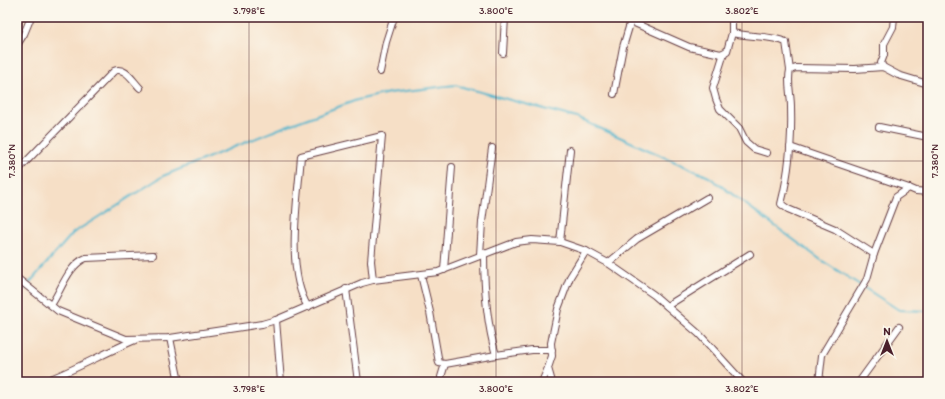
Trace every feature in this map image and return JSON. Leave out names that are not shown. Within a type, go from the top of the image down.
[{"type":"street","points":[[380,72],[386,42],[394,17]]},
{"type":"street","points":[[503,53],[505,17]]},
{"type":"street","points":[[732,17],[732,33],[713,88],[720,109],[739,128],[746,142],[754,149],[767,153]]},
{"type":"street","points":[[883,67],[881,63],[884,55],[884,44],[893,27],[894,17]]},
{"type":"street","points":[[17,45],[24,34],[28,18]]},
{"type":"street","points":[[614,94],[631,19],[689,47],[715,54],[724,53]]},
{"type":"street","points":[[732,33],[779,39],[786,42],[790,70],[788,81],[792,107],[790,147],[781,204],[788,209],[835,229],[874,254]]},
{"type":"street","points":[[790,70],[796,68],[855,69],[883,67],[898,75],[928,84]]},
{"type":"street","points":[[17,171],[114,71],[118,69],[123,70],[140,88]]},
{"type":"street","points":[[879,127],[928,137]]},
{"type":"street","points":[[308,307],[301,295],[295,266],[295,225],[301,156],[382,136],[371,261],[373,280]]},
{"type":"street","points":[[790,147],[916,191],[928,192]]},
{"type":"street","points":[[492,148],[482,222],[482,254],[487,313],[496,355]]},
{"type":"street","points":[[560,242],[570,150]]},
{"type":"street","points":[[444,270],[452,167]]},
{"type":"street","points":[[819,382],[822,355],[867,280],[874,254],[896,197],[909,188]]},
{"type":"street","points":[[608,263],[637,239],[707,198]]},
{"type":"street","points":[[17,278],[58,311],[76,320],[120,337],[136,339],[170,338],[226,331],[276,320],[346,289],[373,280],[421,275],[444,270],[516,242],[532,240],[560,242],[586,251],[608,263],[654,295],[699,334],[744,382]]},
{"type":"street","points":[[542,382],[548,368],[552,350],[551,343],[558,309],[564,290],[586,251]]},
{"type":"street","points":[[667,306],[750,254]]},
{"type":"street","points":[[51,305],[74,267],[80,260],[86,258],[154,255]]},
{"type":"street","points":[[421,275],[430,312],[439,363],[445,364],[532,350],[552,350]]},
{"type":"street","points":[[346,289],[358,382]]},
{"type":"street","points":[[276,320],[281,382]]},
{"type":"street","points":[[859,382],[899,327]]},
{"type":"street","points":[[170,338],[179,382]]},
{"type":"street","points":[[42,382],[73,370],[102,354],[136,339]]},
{"type":"street","points":[[442,382],[441,377],[445,364]]},
{"type":"street","points":[[548,368],[552,382]]},
{"type":"waterway","points":[[17,297],[73,233],[163,176],[286,126],[357,100],[389,93],[455,85],[577,118],[709,177],[821,260],[899,310],[928,311]]}]
